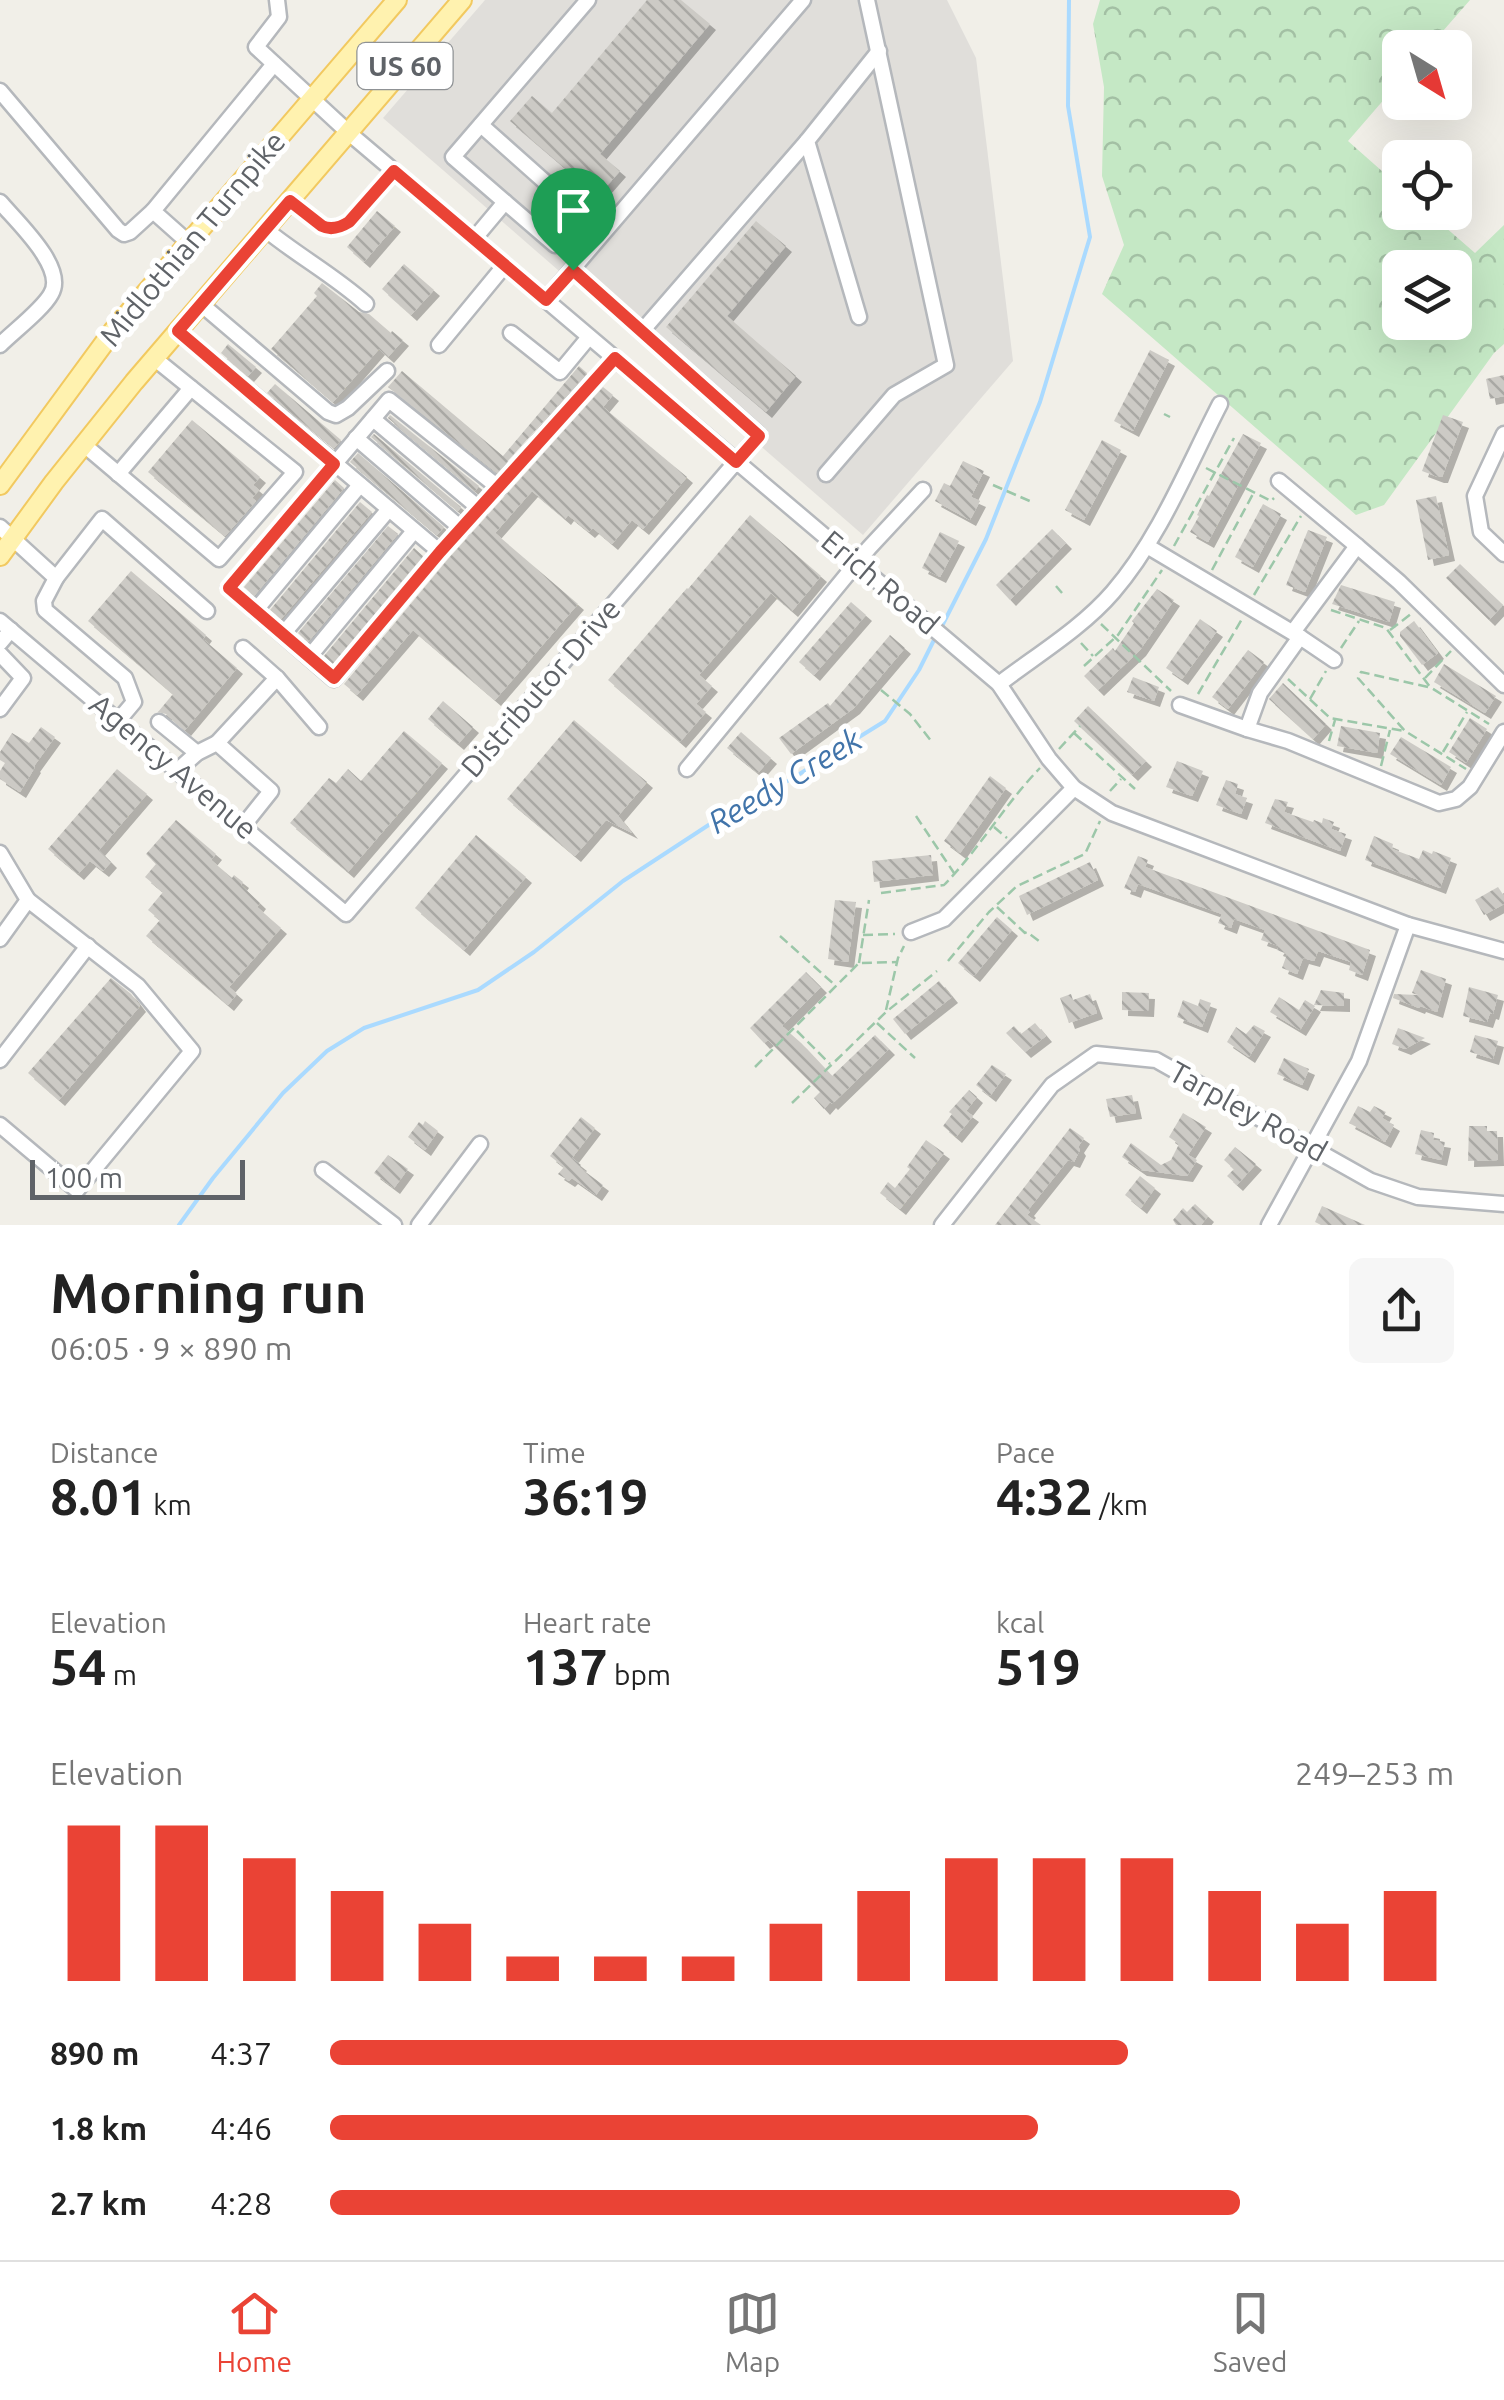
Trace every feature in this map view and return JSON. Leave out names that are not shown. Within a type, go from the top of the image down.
[{"type":"main road","name":"Midlothian Turnpike","points":[[0,485],[113,331],[396,0]]},
{"type":"main road","name":"Midlothian Turnpike","points":[[0,556],[6,533],[462,0]]},
{"type":"street","points":[[0,91],[124,234],[153,211],[274,64],[256,46],[278,17],[277,0]]},
{"type":"street","points":[[481,125],[582,214],[554,245],[453,157],[588,0]]},
{"type":"street","points":[[546,300],[803,0]]},
{"type":"street","points":[[826,474],[894,395],[946,366],[867,0]]},
{"type":"street","points":[[642,331],[807,141],[879,50]]},
{"type":"street","name":"Erich Road","points":[[274,64],[505,266],[999,684],[1049,759],[1074,788],[1112,813],[1408,925],[1504,951]]},
{"type":"street","points":[[807,141],[859,317]]},
{"type":"street","points":[[290,201],[327,229],[339,227],[349,222],[394,171]]},
{"type":"street","points":[[0,202],[54,268],[55,284],[51,296],[0,345]]},
{"type":"street","points":[[474,238],[505,202]]},
{"type":"street","points":[[153,211],[189,243]]},
{"type":"street","points":[[265,229],[366,304]]},
{"type":"street","points":[[439,344],[505,266]]},
{"type":"street","points":[[573,270],[759,436],[736,462]]},
{"type":"street","points":[[202,304],[336,415],[387,372]]},
{"type":"street","points":[[178,331],[440,552]]},
{"type":"street","points":[[512,333],[560,372],[589,337]]},
{"type":"street","points":[[84,444],[219,559],[295,472],[154,358]]},
{"type":"street","points":[[498,488],[389,400],[229,588],[334,678],[440,552],[480,510],[615,358]]},
{"type":"street","points":[[118,474],[191,388]]},
{"type":"street","points":[[999,684],[1072,630],[1112,594],[1148,546],[1220,404]]},
{"type":"street","points":[[373,419],[480,510]]},
{"type":"street","points":[[1504,434],[1475,496],[1481,532],[1504,554]]},
{"type":"street","points":[[356,438],[462,529]]},
{"type":"street","name":"Distributor Drive","points":[[346,914],[736,462]]},
{"type":"street","points":[[255,610],[360,485]]},
{"type":"street","points":[[1279,486],[1398,582],[1503,683]]},
{"type":"street","points":[[688,769],[857,562],[923,490]]},
{"type":"street","points":[[283,634],[389,509]]},
{"type":"street","points":[[118,721],[134,702],[125,678],[45,610],[44,601],[56,578],[102,520],[207,612]]},
{"type":"street","points":[[310,657],[414,530]]},
{"type":"street","points":[[6,533],[56,578]]},
{"type":"street","points":[[1148,546],[1334,660]]},
{"type":"street","points":[[1247,730],[1260,693],[1357,546]]},
{"type":"street","points":[[0,643],[5,626]]},
{"type":"street","name":"Agency Avenue","points":[[5,626],[346,914]]},
{"type":"street","points":[[243,648],[319,727]]},
{"type":"street","points":[[0,654],[23,678],[0,710]]},
{"type":"street","points":[[177,771],[217,743],[276,678]]},
{"type":"street","points":[[1182,699],[1247,730],[1288,741],[1439,803],[1456,799],[1470,787],[1500,730]]},
{"type":"street","points":[[158,722],[198,753]]},
{"type":"street","points":[[217,743],[272,791],[242,826]]},
{"type":"street","points":[[911,932],[944,918],[1074,788]]},
{"type":"street","points":[[0,853],[28,900],[138,986],[192,1050],[77,1190],[0,1126]]},
{"type":"street","points":[[0,939],[28,900]]},
{"type":"street","points":[[1269,1225],[1358,1061],[1408,925]]},
{"type":"street","points":[[0,1060],[88,946]]},
{"type":"street","name":"Tarpley Road","points":[[942,1225],[1052,1085],[1096,1054],[1156,1060],[1371,1182],[1418,1197],[1504,1204]]},
{"type":"street","points":[[419,1225],[480,1144]]},
{"type":"street","points":[[323,1170],[394,1225]]},
{"type":"path","points":[[1164,414],[1170,417]]},
{"type":"path","points":[[1174,547],[1234,438]]},
{"type":"path","points":[[1201,466],[1271,501],[1279,486]]},
{"type":"path","points":[[993,485],[1032,502]]},
{"type":"path","points":[[1212,570],[1254,492]]},
{"type":"path","points":[[1254,596],[1304,512]]},
{"type":"path","points":[[1084,666],[1114,638],[1162,569]]},
{"type":"path","points":[[1056,586],[1062,592]]},
{"type":"path","points":[[1328,608],[1386,628],[1430,687]]},
{"type":"path","points":[[1388,631],[1415,612]]},
{"type":"path","points":[[1100,623],[1182,699],[1242,618]]},
{"type":"path","points":[[1349,636],[1360,620]]},
{"type":"path","points":[[1080,641],[1094,657]]},
{"type":"path","points":[[1424,679],[1453,649]]},
{"type":"path","points":[[1469,771],[1405,731],[1358,675],[1361,672],[1430,687],[1500,730]]},
{"type":"path","points":[[1282,674],[1330,718],[1405,731]]},
{"type":"path","points":[[1310,699],[1318,683]]},
{"type":"path","points":[[881,690],[910,714],[932,742]]},
{"type":"path","points":[[1442,754],[1468,711]]},
{"type":"path","points":[[1327,750],[1335,718]]},
{"type":"path","points":[[1058,750],[1080,726]]},
{"type":"path","points":[[1380,769],[1390,728]]},
{"type":"path","points":[[1074,732],[1135,789]]},
{"type":"path","points":[[881,892],[944,885],[1041,767]]},
{"type":"path","points":[[1106,795],[1122,778]]},
{"type":"path","points":[[916,816],[955,874]]},
{"type":"path","points":[[948,962],[1017,886],[1085,854],[1101,820]]},
{"type":"path","points":[[992,826],[1010,840]]},
{"type":"path","points":[[755,1066],[859,964],[869,900]]},
{"type":"path","points":[[996,906],[1025,933],[1039,940]]},
{"type":"path","points":[[863,935],[881,935]]},
{"type":"path","points":[[780,936],[837,987]]},
{"type":"path","points":[[859,964],[898,960],[886,1012]]},
{"type":"path","points":[[792,1103],[875,1022],[938,970]]},
{"type":"path","points":[[875,1022],[915,1058]]},
{"type":"path","points":[[795,1029],[831,1065]]},
{"type":"shaded area","points":[[485,0],[947,0],[976,58],[1013,361],[863,535],[383,118]]},
{"type":"green space","points":[[1100,0],[1470,0],[1444,30],[1382,30],[1382,102],[1348,141],[1382,171],[1382,230],[1449,230],[1472,250],[1382,250],[1382,340],[1472,340],[1472,250],[1475,253],[1504,225],[1504,344],[1384,505],[1356,515],[1102,294],[1124,245],[1102,176],[1104,87],[1093,24]]},
{"type":"building","points":[[647,0],[681,0],[710,24],[600,154],[620,171],[598,196],[510,121],[532,96],[552,113]]},
{"type":"building","points":[[377,211],[395,226],[364,262],[347,247]]},
{"type":"building","points":[[756,221],[786,246],[727,316],[796,376],[766,412],[666,327]]},
{"type":"building","points":[[404,264],[434,290],[411,315],[382,289]]},
{"type":"building","points":[[322,283],[403,340],[388,357],[379,349],[333,402],[271,349],[317,296],[314,293]]},
{"type":"building","points":[[228,344],[256,367],[248,376],[221,353]]},
{"type":"building","points":[[1150,350],[1169,360],[1133,431],[1114,421]]},
{"type":"building","points":[[579,366],[587,373],[497,473],[388,387],[402,371],[503,456]]},
{"type":"building","points":[[1504,375],[1504,396],[1490,399],[1486,379]]},
{"type":"building","points":[[275,384],[341,440],[334,448],[267,393]]},
{"type":"building","points":[[603,387],[613,395],[603,407],[687,477],[643,529],[632,520],[612,544],[593,528],[589,532],[568,515],[565,519],[532,491],[495,533],[578,604],[495,700],[413,630],[357,695],[344,684],[448,559]]},
{"type":"building","points":[[390,415],[479,486],[475,491],[388,418]]},
{"type":"building","points":[[1443,415],[1463,422],[1442,477],[1438,477],[1422,471]]},
{"type":"building","points":[[192,420],[260,477],[253,485],[259,490],[252,498],[256,501],[225,536],[148,472]]},
{"type":"building","points":[[374,434],[461,507],[458,511],[371,437]]},
{"type":"building","points":[[1243,434],[1261,443],[1208,542],[1190,532]]},
{"type":"building","points":[[1102,440],[1121,450],[1084,520],[1065,510]]},
{"type":"building","points":[[358,453],[444,527],[437,535],[350,462]]},
{"type":"building","points":[[963,461],[984,471],[971,497],[980,501],[970,520],[935,501],[944,483],[950,486]]},
{"type":"building","points":[[335,480],[344,488],[254,596],[244,587]]},
{"type":"building","points":[[1436,496],[1449,555],[1428,560],[1416,500]]},
{"type":"building","points":[[360,502],[372,512],[281,619],[270,610]]},
{"type":"building","points":[[1263,504],[1281,514],[1253,567],[1235,557]]},
{"type":"building","points":[[750,515],[821,576],[792,611],[771,593],[699,675],[712,686],[696,704],[706,712],[680,742],[608,680]]},
{"type":"building","points":[[388,526],[398,534],[308,642],[298,633]]},
{"type":"building","points":[[1052,529],[1066,543],[1010,600],[996,585]]},
{"type":"building","points":[[1308,530],[1327,537],[1305,592],[1286,585]]},
{"type":"building","points":[[940,532],[959,541],[940,577],[922,568]]},
{"type":"building","points":[[414,548],[423,556],[333,664],[324,656]]},
{"type":"building","points":[[1460,564],[1503,605],[1489,620],[1446,578]]},
{"type":"building","points":[[131,571],[206,635],[203,639],[237,668],[185,730],[158,712],[173,694],[88,621]]},
{"type":"building","points":[[1341,585],[1395,602],[1389,622],[1332,604]]},
{"type":"building","points":[[1157,589],[1174,600],[1140,650],[1098,690],[1084,676],[1113,648],[1115,651]]},
{"type":"building","points":[[851,602],[866,615],[814,675],[799,662]]},
{"type":"building","points":[[1200,619],[1217,631],[1182,679],[1166,668]]},
{"type":"building","points":[[1414,621],[1438,653],[1422,665],[1400,636]]},
{"type":"building","points":[[890,635],[905,648],[854,708],[791,754],[779,738],[828,703],[830,706]]},
{"type":"building","points":[[1248,650],[1264,662],[1228,709],[1212,697]]},
{"type":"building","points":[[1444,664],[1496,696],[1485,713],[1434,682]]},
{"type":"building","points":[[1133,677],[1159,687],[1154,701],[1127,692]]},
{"type":"building","points":[[1283,683],[1326,724],[1313,739],[1269,699]]},
{"type":"building","points":[[443,701],[473,727],[458,744],[428,719]]},
{"type":"building","points":[[1088,706],[1146,761],[1132,775],[1074,721]]},
{"type":"building","points":[[1470,718],[1487,729],[1466,763],[1449,752]]},
{"type":"building","points":[[574,720],[647,782],[618,816],[632,833],[606,820],[575,856],[507,799]]},
{"type":"building","points":[[1341,726],[1380,733],[1377,753],[1337,746]]},
{"type":"building","points":[[41,727],[55,737],[20,792],[0,779],[5,763],[0,760],[0,752],[12,733],[29,743]]},
{"type":"building","points":[[404,731],[442,763],[348,872],[290,823],[329,778],[336,783],[348,769],[361,781]]},
{"type":"building","points":[[741,732],[771,758],[758,773],[727,748]]},
{"type":"building","points":[[1401,737],[1451,767],[1441,785],[1390,754]]},
{"type":"building","points":[[1177,761],[1203,771],[1192,796],[1166,787]]},
{"type":"building","points":[[117,769],[147,794],[99,850],[111,862],[103,871],[90,861],[78,874],[48,849]]},
{"type":"building","points":[[990,776],[1006,788],[960,853],[944,841]]},
{"type":"building","points":[[1226,780],[1238,784],[1235,794],[1247,798],[1241,814],[1216,805]]},
{"type":"building","points":[[1275,799],[1288,802],[1284,812],[1313,822],[1322,823],[1323,818],[1334,822],[1331,829],[1346,834],[1340,851],[1265,823]]},
{"type":"building","points":[[176,820],[216,854],[211,860],[243,882],[241,885],[260,903],[257,907],[281,928],[229,987],[237,994],[228,1005],[146,936],[160,920],[148,910],[163,892],[145,877],[156,864],[146,854]]},
{"type":"building","points":[[476,835],[526,877],[464,950],[415,908]]},
{"type":"building","points":[[1374,836],[1393,844],[1392,849],[1419,859],[1423,850],[1451,858],[1440,888],[1365,860]]},
{"type":"building","points":[[931,855],[933,875],[874,882],[872,861]]},
{"type":"building","points":[[1138,856],[1148,860],[1145,867],[1370,950],[1362,975],[1349,970],[1351,962],[1318,951],[1314,961],[1303,958],[1297,974],[1282,968],[1287,954],[1277,950],[1279,946],[1261,940],[1265,930],[1234,919],[1231,928],[1218,923],[1222,914],[1138,884],[1135,892],[1124,888]]},
{"type":"building","points":[[1090,862],[1098,880],[1027,915],[1019,896]]},
{"type":"building","points":[[1498,887],[1504,904],[1484,915],[1475,900]]},
{"type":"building","points":[[835,900],[856,902],[848,962],[828,959]]},
{"type":"building","points":[[997,917],[1012,930],[974,976],[958,963]]},
{"type":"building","points":[[1421,970],[1446,979],[1437,1012],[1393,998],[1394,994],[1418,995],[1412,993]]},
{"type":"building","points":[[806,972],[821,987],[782,1026],[832,1076],[875,1035],[889,1049],[824,1109],[814,1098],[820,1092],[768,1040],[764,1043],[750,1028]]},
{"type":"building","points":[[111,978],[140,1006],[59,1100],[28,1073]]},
{"type":"building","points":[[939,981],[952,997],[905,1034],[893,1019]]},
{"type":"building","points":[[1469,987],[1498,995],[1487,1022],[1463,1016]]},
{"type":"building","points":[[1321,990],[1344,993],[1344,1006],[1314,1005]]},
{"type":"building","points":[[1122,992],[1149,993],[1148,1011],[1122,1010]]},
{"type":"building","points":[[1071,994],[1073,1000],[1090,994],[1097,1013],[1069,1023],[1060,998]]},
{"type":"building","points":[[1279,997],[1299,1010],[1305,1000],[1315,1006],[1300,1030],[1270,1012]]},
{"type":"building","points":[[1200,999],[1211,1003],[1202,1027],[1177,1017],[1183,1000],[1198,1006]]},
{"type":"building","points":[[1035,1023],[1046,1036],[1025,1052],[1006,1033],[1014,1026],[1021,1034]]},
{"type":"building","points":[[1254,1025],[1265,1031],[1249,1057],[1227,1042],[1236,1027],[1246,1034]]},
{"type":"building","points":[[1398,1028],[1425,1038],[1405,1049],[1392,1044]]},
{"type":"building","points":[[1475,1035],[1498,1041],[1493,1059],[1470,1052]]},
{"type":"building","points":[[1284,1058],[1309,1069],[1302,1085],[1277,1074]]},
{"type":"building","points":[[992,1065],[1006,1074],[990,1096],[976,1085]]},
{"type":"building","points":[[969,1090],[977,1097],[966,1111],[973,1116],[956,1137],[943,1126],[952,1114],[949,1112]]},
{"type":"building","points":[[1132,1095],[1136,1113],[1110,1117],[1106,1099]]},
{"type":"building","points":[[1358,1106],[1370,1112],[1374,1106],[1386,1112],[1382,1118],[1394,1125],[1385,1142],[1349,1123]]},
{"type":"building","points":[[1183,1113],[1206,1127],[1188,1155],[1197,1160],[1187,1176],[1141,1170],[1122,1157],[1131,1143],[1161,1165],[1171,1160],[1179,1144],[1169,1137]]},
{"type":"building","points":[[581,1117],[595,1128],[572,1158],[603,1185],[596,1195],[572,1178],[569,1181],[558,1174],[564,1167],[550,1156]]},
{"type":"building","points":[[425,1121],[438,1131],[425,1150],[408,1137],[419,1122],[423,1125]]},
{"type":"building","points":[[1469,1126],[1487,1126],[1487,1131],[1497,1131],[1498,1160],[1468,1161]]},
{"type":"building","points":[[1070,1128],[1084,1138],[1074,1162],[1068,1160],[1028,1210],[1027,1215],[1041,1225],[995,1225]]},
{"type":"building","points":[[1421,1130],[1434,1133],[1433,1140],[1445,1142],[1441,1160],[1415,1154]]},
{"type":"building","points":[[926,1140],[944,1153],[900,1209],[880,1193],[888,1182],[895,1188]]},
{"type":"building","points":[[1235,1147],[1256,1164],[1237,1185],[1227,1176],[1234,1169],[1224,1160]]},
{"type":"building","points":[[388,1155],[408,1169],[394,1188],[374,1173]]},
{"type":"building","points":[[1140,1176],[1155,1188],[1141,1208],[1125,1195]]},
{"type":"building","points":[[1195,1204],[1208,1216],[1201,1225],[1176,1225],[1173,1220],[1183,1208],[1187,1212]]},
{"type":"building","points":[[1322,1206],[1365,1225],[1321,1225],[1315,1222]]},
{"type":"waterway","name":"Reedy Creek","points":[[940,630],[986,539],[1040,402],[1090,237],[1068,106],[1069,0]]},
{"type":"waterway","name":"Reedy Creek","points":[[179,1225],[283,1093],[327,1051],[364,1028],[478,990],[534,952],[623,881],[730,811],[793,778],[885,721],[935,638]]},
{"type":"route","points":[[394,171],[546,300],[573,270],[759,436],[736,462],[615,358],[440,552],[334,678],[229,588],[334,464],[178,331],[290,201],[327,229],[339,227],[349,222],[394,171]]}]
